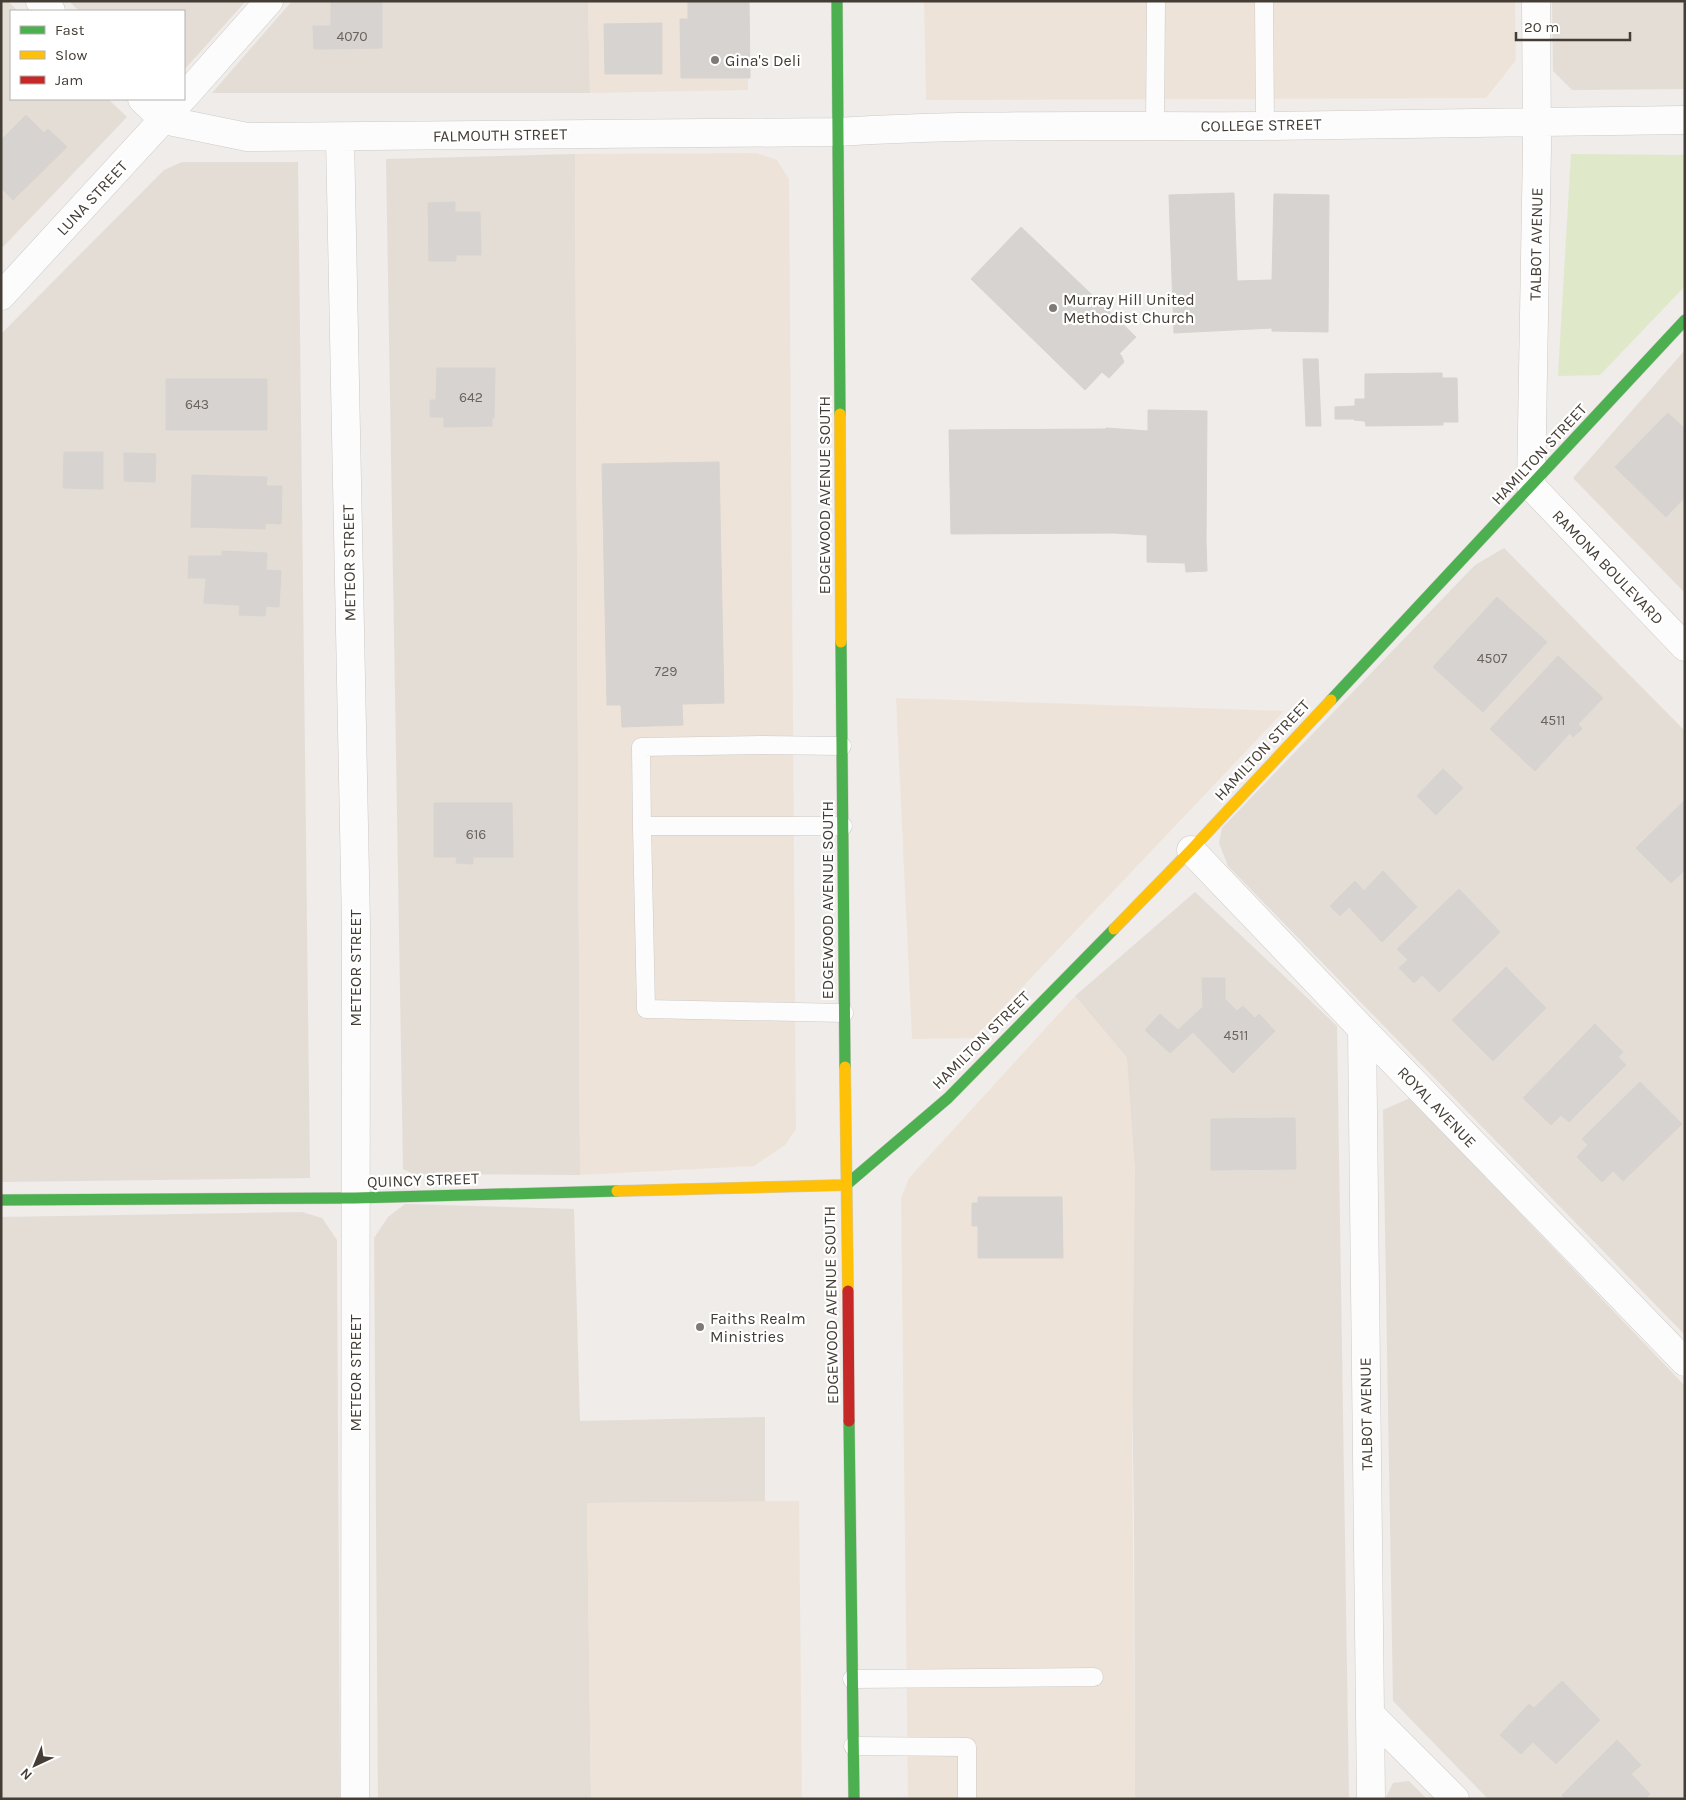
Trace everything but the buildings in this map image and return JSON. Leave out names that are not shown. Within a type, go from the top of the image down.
[{"type":"street","points":[[40,1],[50,10]]},
{"type":"street","name":"LUNA STREET","points":[[185,96],[269,1]]},
{"type":"street","name":"EDGEWOOD AVENUE SOUTH","points":[[837,1],[844,1013],[854,1799]]},
{"type":"street","name":"TALBOT AVENUE","points":[[1531,486],[1537,121],[1536,1]]},
{"type":"street","points":[[143,100],[164,120]]},
{"type":"street","name":"LUNA STREET","points":[[1,296],[181,100]]},
{"type":"street","name":"FALMOUTH STREET","points":[[164,120],[246,136],[340,137],[837,132]]},
{"type":"street","name":"COLLEGE STREET","points":[[837,132],[920,127],[1265,126],[1685,120]]},
{"type":"street","name":"METEOR STREET","points":[[340,137],[356,925],[355,1799]]},
{"type":"street","name":"HAMILTON STREET","points":[[846,1184],[948,1098],[1191,850],[1685,320]]},
{"type":"street","name":"RAMONA BOULEVARD","points":[[1531,486],[1685,646]]},
{"type":"street","name":"ROYAL AVENUE","points":[[1191,850],[1685,1362]]},
{"type":"street","name":"TALBOT AVENUE","points":[[1362,1029],[1371,1799]]},
{"type":"street","name":"QUINCY STREET","points":[[1,1200],[355,1198],[846,1184]]},
{"type":"street","points":[[1370,1714],[1454,1799]]},
{"type":"lane","points":[[1155,126],[1156,1]]},
{"type":"lane","points":[[1264,1],[1265,126]]},
{"type":"lane","points":[[842,746],[641,747],[646,1009],[844,1013]]},
{"type":"lane","points":[[642,826],[843,826]]},
{"type":"lane","points":[[852,1679],[1094,1677]]},
{"type":"lane","points":[[853,1746],[967,1747],[967,1799]]},
{"type":"shaded area","points":[[1,1],[8,1],[17,10],[10,10],[10,100],[109,100],[127,117],[1,249]]},
{"type":"shaded area","points":[[69,1],[246,1],[185,69],[185,10],[78,10]]},
{"type":"shaded area","points":[[292,1],[588,1],[590,93],[212,93]]},
{"type":"shaded area","points":[[588,1],[748,1],[748,90],[590,93]]},
{"type":"shaded area","points":[[924,1],[1515,1],[1516,60],[1486,98],[926,100]]},
{"type":"shaded area","points":[[1552,1],[1685,1],[1685,89],[1572,90],[1553,71]]},
{"type":"shaded area","points":[[756,153],[777,160],[789,179],[796,1129],[785,1145],[754,1166],[580,1175],[575,154]]},
{"type":"shaded area","points":[[575,154],[580,1175],[413,1174],[403,1169],[386,159]]},
{"type":"shaded area","points":[[182,162],[298,162],[310,1178],[1,1182],[1,334],[164,170]]},
{"type":"shaded area","points":[[1685,350],[1685,593],[1573,478]]},
{"type":"shaded area","points":[[1504,548],[1685,731],[1685,1335],[1228,866],[1219,843],[1222,828],[1475,565]]},
{"type":"shaded area","points":[[896,698],[1284,711],[974,1038],[912,1039]]},
{"type":"shaded area","points":[[1195,892],[1337,1026],[1349,1799],[1135,1799],[1134,1518],[1127,1058],[1075,996]]},
{"type":"shaded area","points":[[1075,996],[1127,1058],[1135,1169],[1132,1437],[1135,1799],[908,1799],[901,1198],[909,1178]]},
{"type":"shaded area","points":[[1410,1098],[1685,1386],[1685,1799],[1488,1799],[1393,1701],[1383,1110]]},
{"type":"shaded area","points":[[405,1204],[574,1209],[580,1421],[765,1417],[765,1502],[587,1503],[591,1799],[378,1799],[374,1238],[388,1217]]},
{"type":"shaded area","points":[[302,1212],[322,1218],[337,1240],[340,1799],[1,1799],[1,1217]]},
{"type":"shaded area","points":[[799,1501],[802,1799],[591,1799],[587,1503]]},
{"type":"shaded area","points":[[1409,1781],[1427,1799],[1385,1799],[1393,1783]]},
{"type":"green space","points":[[1571,154],[1685,155],[1685,286],[1600,375],[1558,376]]},
{"type":"traffic: fast","points":[[837,1],[840,414]]},
{"type":"traffic: fast","points":[[1331,700],[1685,320]]},
{"type":"traffic: fast","points":[[841,642],[845,1067]]},
{"type":"traffic: fast","points":[[846,1185],[948,1098],[1114,929]]},
{"type":"traffic: fast","points":[[1,1200],[355,1198],[617,1191]]},
{"type":"traffic: fast","points":[[849,1421],[854,1799]]},
{"type":"traffic: slow","points":[[840,414],[841,642]]},
{"type":"traffic: slow","points":[[1114,929],[1191,850],[1331,700]]},
{"type":"traffic: slow","points":[[845,1067],[848,1291]]},
{"type":"traffic: slow","points":[[617,1191],[846,1185]]},
{"type":"traffic: jam","points":[[848,1291],[849,1421]]},
{"type":"place","name":"Gina's Deli","points":[[715,60]]},
{"type":"place","name":"Murray Hill United Methodist Church","points":[[1053,308]]},
{"type":"place","name":"Faiths Realm Ministries","points":[[700,1327]]}]
